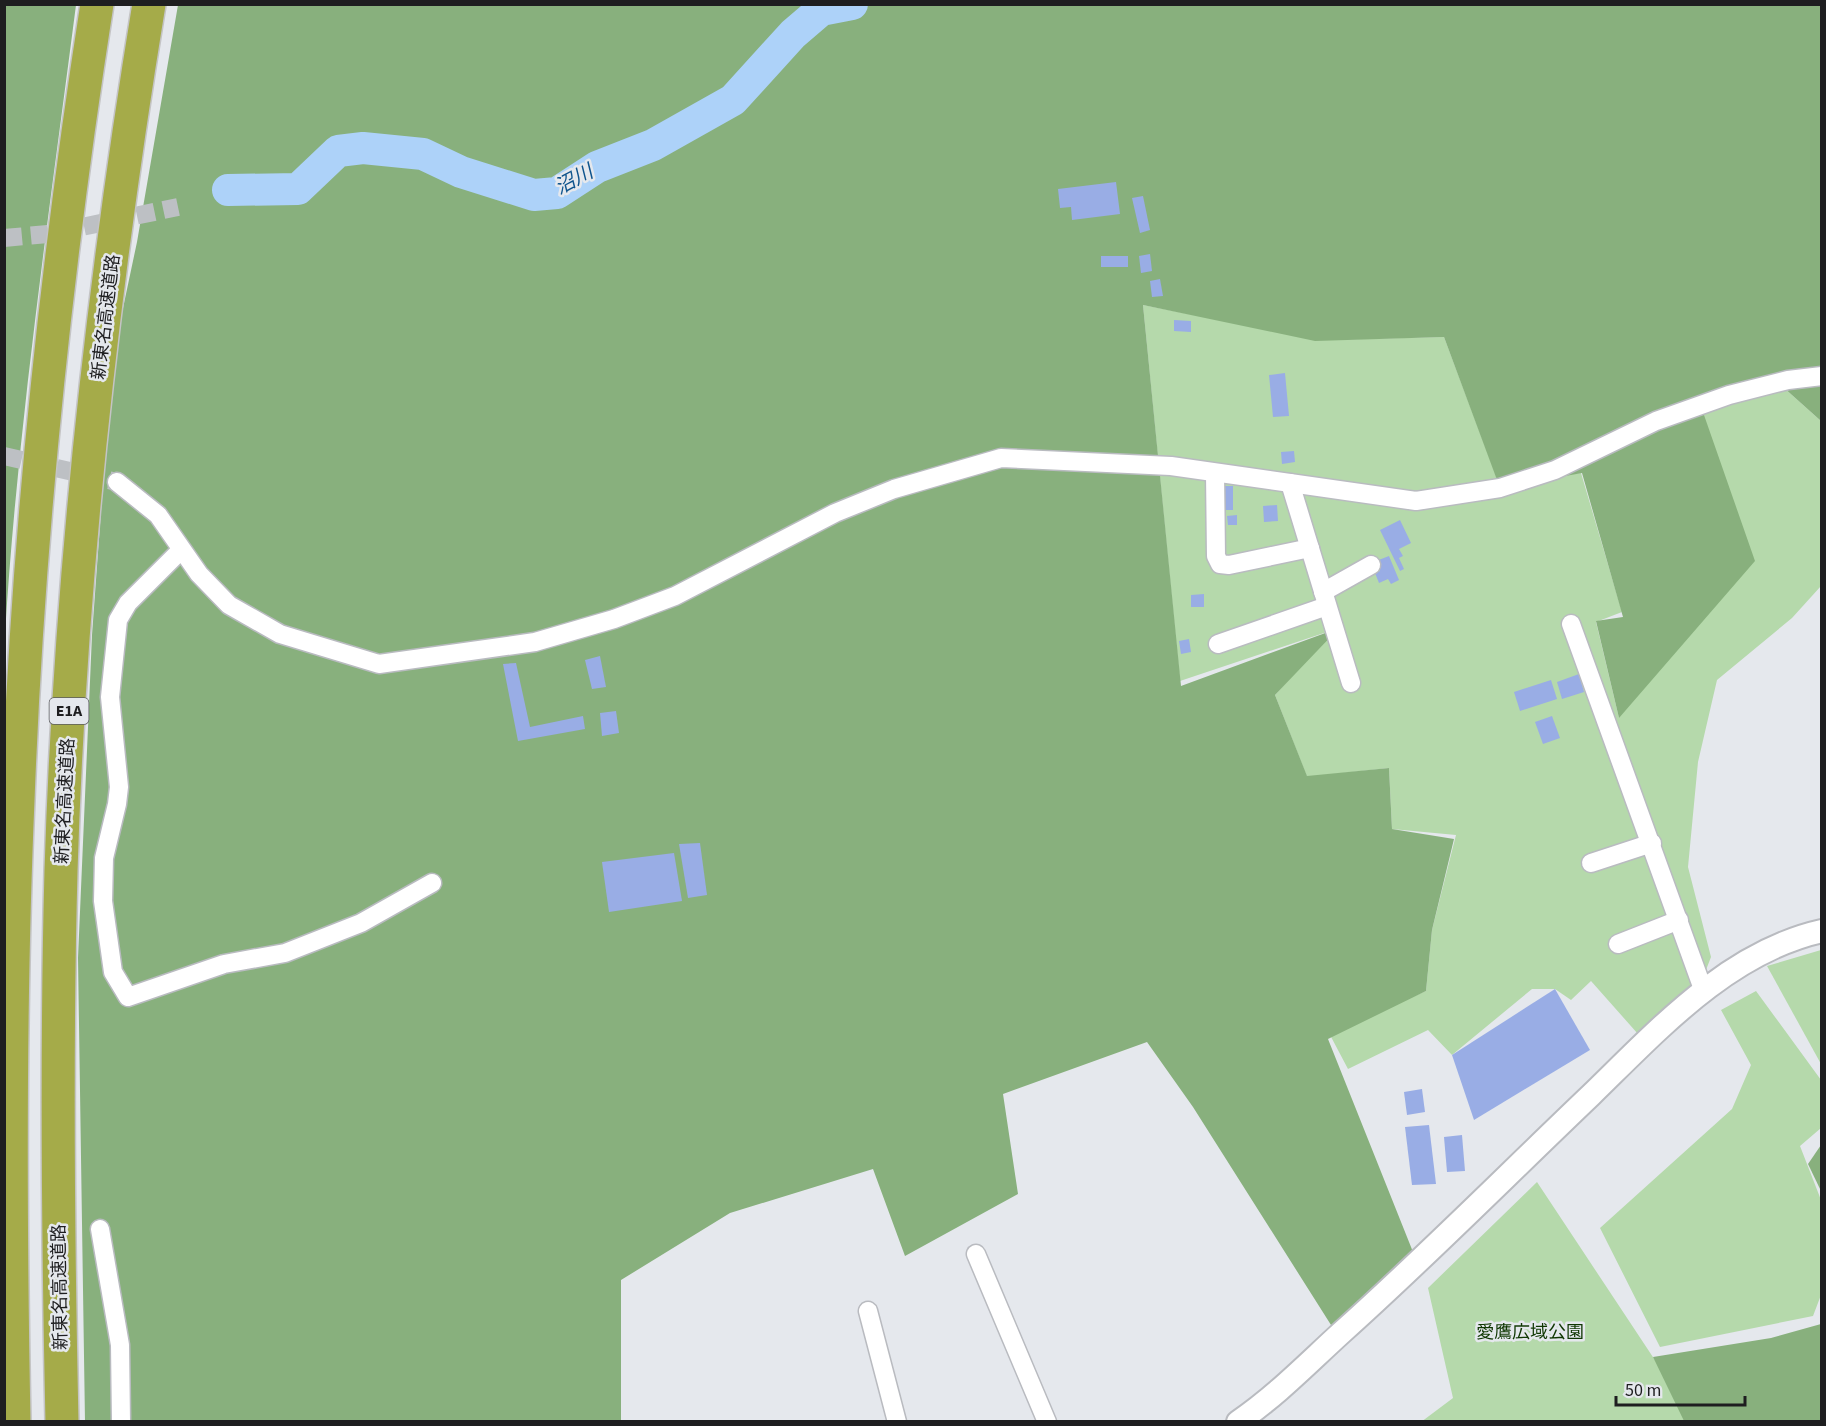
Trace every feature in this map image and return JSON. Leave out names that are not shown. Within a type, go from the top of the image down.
[{"type":"highway","name":"E1A","points":[[14,1422],[10,1235],[12,1012],[18,800],[29,598],[56,315],[97,4]]},
{"type":"highway","name":"新東名高速道路","points":[[62,1422],[58,1057],[62,869],[70,691],[104,328],[149,4]]},
{"type":"street","points":[[117,482],[158,515],[181,550],[229,605],[243,615],[280,634],[379,664],[535,642],[614,619],[675,596],[835,513],[894,489],[1001,458],[1171,466],[1416,501],[1500,488],[1555,470],[1656,421],[1729,395],[1788,380],[1821,376]]},
{"type":"street","points":[[1215,474],[1216,556],[1220,564],[1229,566],[1310,549]]},
{"type":"street","points":[[1290,483],[1351,683]]},
{"type":"street","points":[[181,550],[128,603],[118,620],[110,698],[119,787],[104,858],[103,902],[113,972],[128,997],[224,964],[285,953],[361,923],[432,882]]},
{"type":"street","points":[[1218,644],[1325,599],[1371,565]]},
{"type":"street","points":[[1571,624],[1704,992]]},
{"type":"street","points":[[1592,863],[1652,843]]},
{"type":"street","points":[[1618,944],[1679,920]]},
{"type":"street","points":[[1238,1422],[1268,1401],[1374,1303],[1662,1026],[1727,973],[1760,953],[1797,937],[1821,931]]},
{"type":"street","points":[[100,1229],[120,1345],[121,1422]]},
{"type":"street","points":[[976,1254],[1047,1422]]},
{"type":"street","points":[[868,1311],[897,1422]]},
{"type":"green space","points":[[5,4],[76,5],[26,397],[5,634]]},
{"type":"green space","points":[[178,5],[1821,5],[1821,421],[1774,379],[1722,398],[1697,395],[1755,561],[1619,718],[1596,621],[1623,617],[1582,473],[1500,488],[1444,337],[1315,341],[1143,305],[1181,686],[1339,628],[1275,695],[1307,776],[1389,768],[1392,829],[1454,839],[1432,930],[1426,991],[1328,1039],[1417,1262],[1338,1336],[1193,1107],[1147,1042],[1003,1094],[1018,1194],[905,1256],[873,1169],[730,1213],[621,1280],[621,1421],[85,1422],[78,958],[92,635],[112,360],[137,242]]},
{"type":"green space","points":[[1143,305],[1321,340],[1444,337],[1497,478],[1581,473],[1622,612],[1596,622],[1619,718],[1699,401],[1774,379],[1821,421],[1821,586],[1792,618],[1717,680],[1698,762],[1688,867],[1711,957],[1699,988],[1638,1034],[1591,981],[1571,1000],[1555,989],[1532,989],[1452,1055],[1428,1030],[1348,1069],[1329,1033],[1426,991],[1432,930],[1456,835],[1392,829],[1389,768],[1307,777],[1275,695],[1333,630],[1180,681]]},
{"type":"green space","points":[[1822,950],[1821,1064],[1767,966]]},
{"type":"green space","points":[[1756,991],[1821,1080],[1821,1128],[1800,1146],[1821,1200],[1821,1295],[1813,1316],[1660,1347],[1600,1228],[1732,1109],[1751,1065],[1721,1010]]},
{"type":"green space","points":[[1821,1145],[1821,1191],[1808,1164]]},
{"type":"green space","name":"愛鷹広域公園","points":[[1537,1182],[1688,1410],[1693,1422],[1421,1422],[1453,1398],[1428,1288]]},
{"type":"green space","points":[[1821,1324],[1821,1421],[1684,1421],[1653,1357],[1771,1338]]},
{"type":"building","points":[[1116,182],[1120,214],[1072,220],[1071,207],[1060,208],[1058,189]]},
{"type":"building","points":[[1143,196],[1150,230],[1140,233],[1132,198]]},
{"type":"building","points":[[1150,254],[1152,271],[1141,273],[1139,256]]},
{"type":"building","points":[[1101,256],[1128,256],[1128,267],[1101,267]]},
{"type":"building","points":[[1160,279],[1163,296],[1152,297],[1150,281]]},
{"type":"building","points":[[1174,320],[1191,321],[1191,332],[1174,331]]},
{"type":"building","points":[[1285,373],[1289,416],[1273,417],[1269,375]]},
{"type":"building","points":[[1294,451],[1295,462],[1282,464],[1281,452]]},
{"type":"building","points":[[1225,486],[1233,486],[1233,510],[1222,510]]},
{"type":"building","points":[[1277,505],[1278,521],[1264,522],[1263,506]]},
{"type":"building","points":[[1237,515],[1237,525],[1228,525],[1227,516]]},
{"type":"building","points":[[1400,520],[1411,543],[1399,549],[1403,556],[1399,558],[1404,569],[1400,571],[1380,530]]},
{"type":"building","points":[[1389,556],[1399,580],[1391,584],[1388,579],[1379,583],[1375,573],[1380,571],[1376,561]]},
{"type":"building","points":[[1204,594],[1204,607],[1191,607],[1191,595]]},
{"type":"building","points":[[1189,639],[1191,652],[1181,654],[1179,641]]},
{"type":"building","points":[[600,656],[606,687],[592,689],[585,660]]},
{"type":"building","points":[[516,663],[530,727],[583,716],[585,729],[518,741],[503,664]]},
{"type":"building","points":[[1579,674],[1584,692],[1562,699],[1557,682]]},
{"type":"building","points":[[1551,680],[1557,699],[1520,711],[1514,692]]},
{"type":"building","points":[[616,711],[619,733],[602,736],[600,713]]},
{"type":"building","points":[[1552,716],[1560,738],[1543,744],[1535,722]]},
{"type":"building","points":[[700,843],[707,895],[688,898],[679,844]]},
{"type":"building","points":[[674,853],[682,901],[609,912],[602,862]]},
{"type":"building","points":[[1555,989],[1590,1050],[1474,1120],[1452,1055]]},
{"type":"building","points":[[1422,1089],[1425,1112],[1407,1115],[1404,1092]]},
{"type":"building","points":[[1429,1125],[1436,1184],[1412,1185],[1405,1127]]},
{"type":"building","points":[[1462,1135],[1465,1171],[1447,1172],[1444,1137]]},
{"type":"waterway","name":"沼川","points":[[228,190],[298,189],[338,151],[363,148],[423,154],[461,172],[534,195],[557,193],[597,167],[653,145],[733,100],[793,34],[821,10],[852,4]]},
{"type":"tunnel","points":[[4,238],[48,234],[178,207]]},
{"type":"tunnel","points":[[4,456],[117,482]]}]
